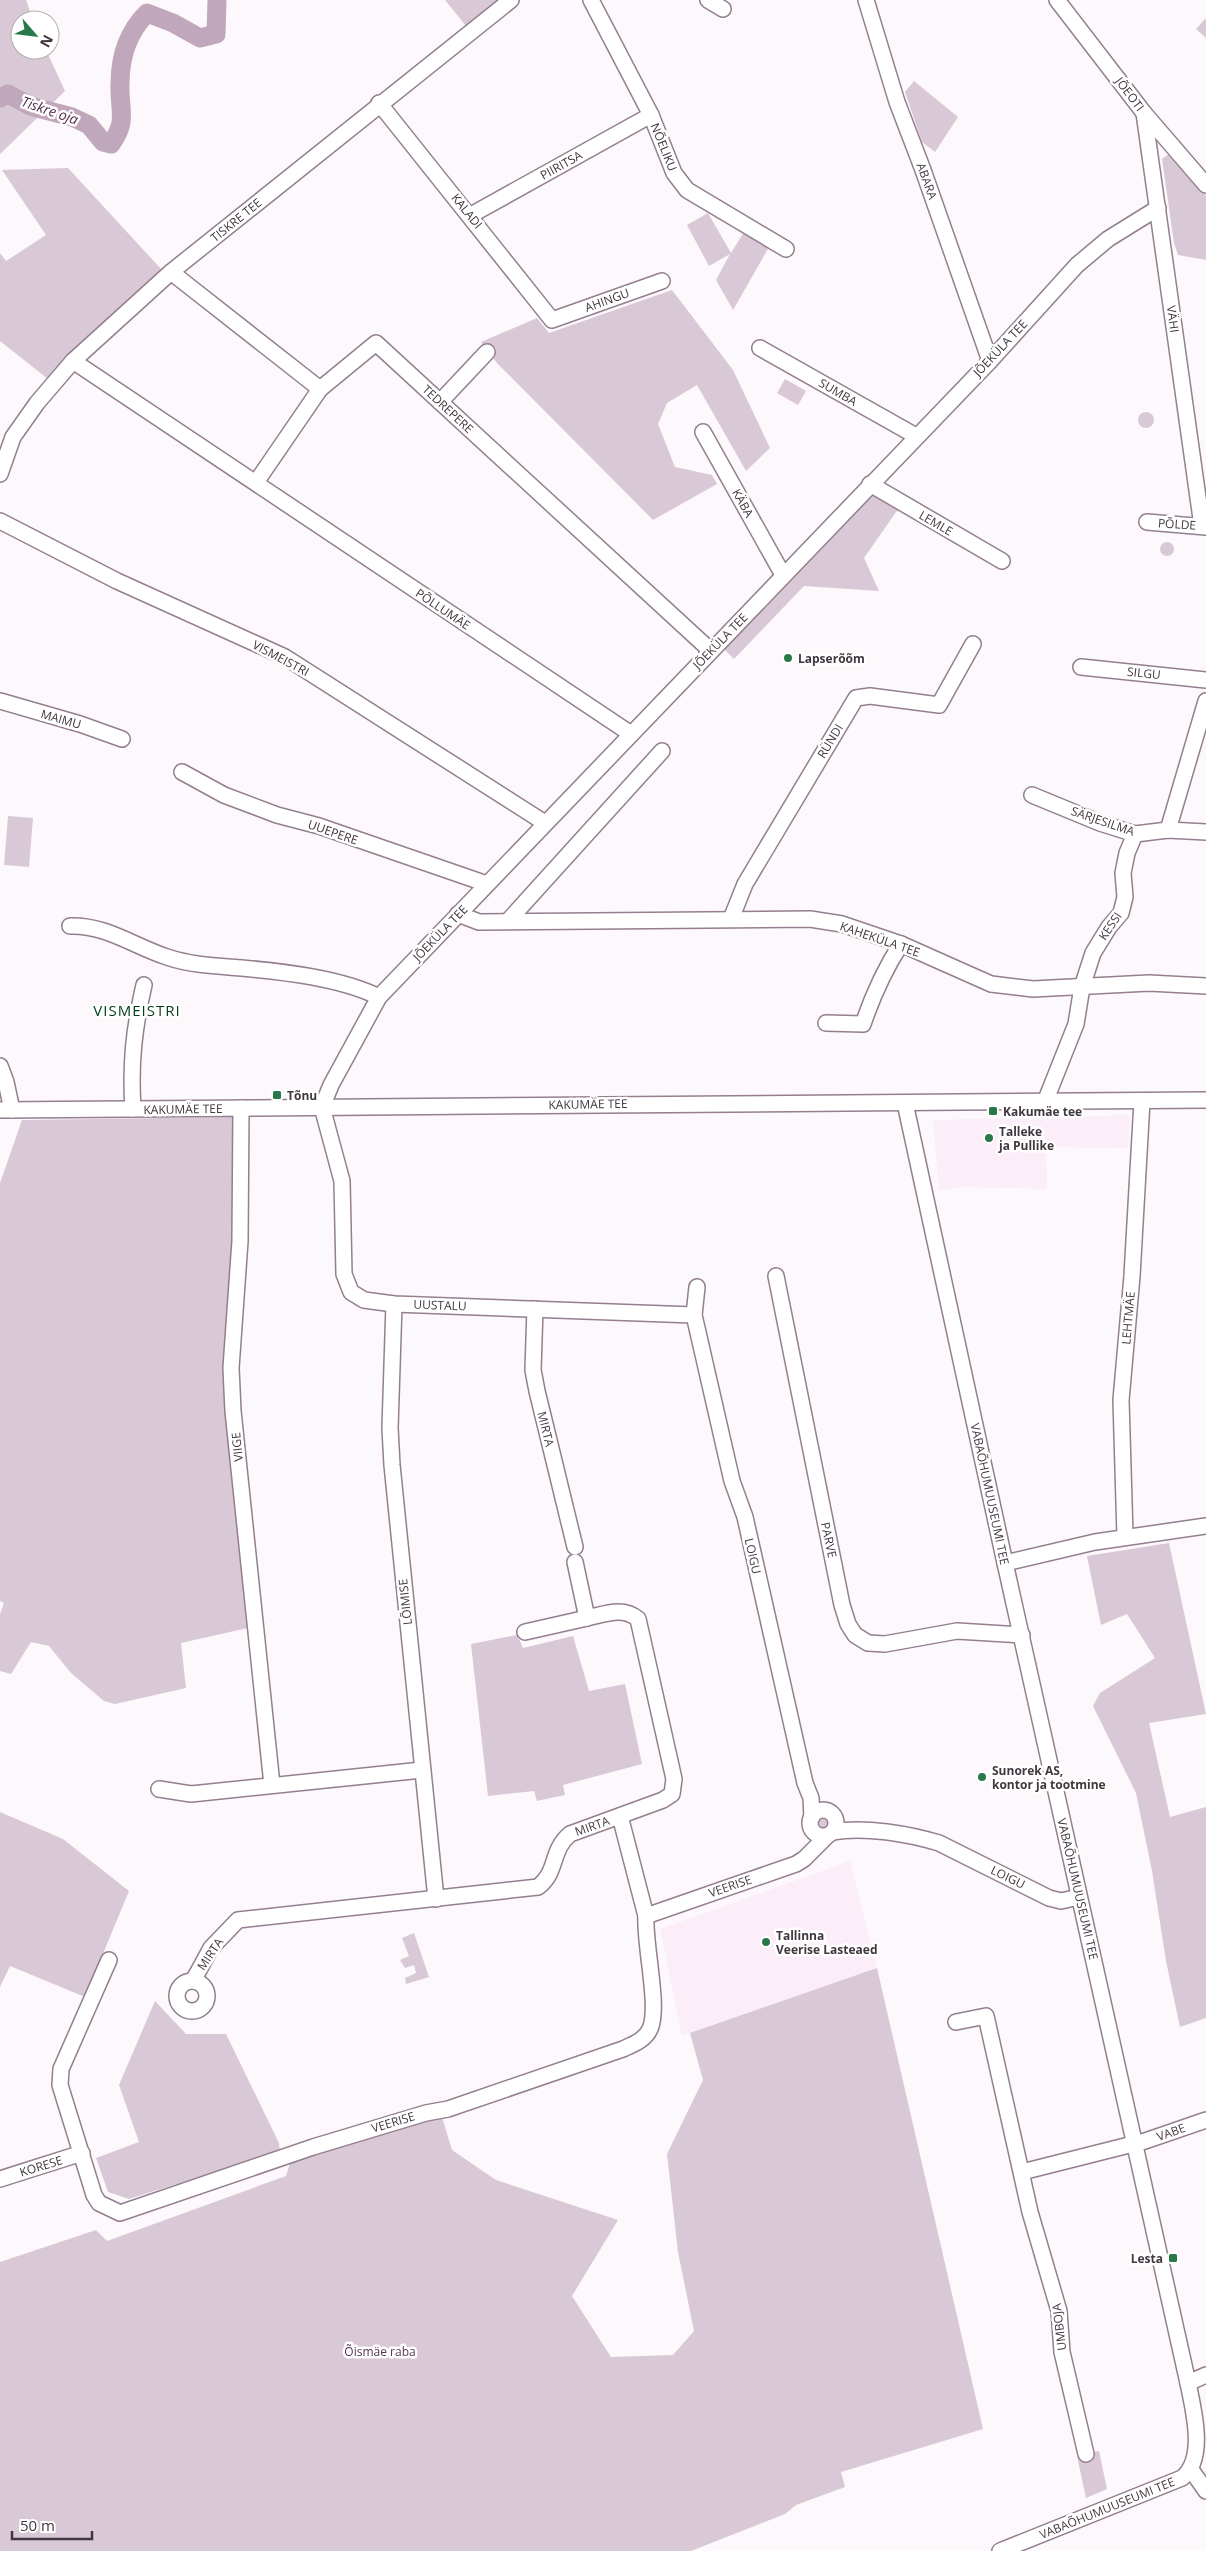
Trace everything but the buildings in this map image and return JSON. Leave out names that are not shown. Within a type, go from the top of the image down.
[{"type":"street","name":"TISKRE TEE","points":[[0,474],[13,437],[73,361],[172,272],[511,0]]},
{"type":"street","name":"NÕELIKU","points":[[591,0],[651,115],[674,173],[687,190],[786,249]]},
{"type":"street","points":[[708,0],[723,9]]},
{"type":"street","name":"ABARA","points":[[866,0],[897,102],[924,170],[990,361]]},
{"type":"street","name":"JÕEOTI","points":[[1057,0],[1144,113],[1206,185]]},
{"type":"street","name":"KALADI","points":[[379,104],[470,215],[552,320]]},
{"type":"street","name":"VÄHI","points":[[1144,113],[1204,526]]},
{"type":"street","name":"PIIRITSA","points":[[470,215],[651,115]]},
{"type":"street","name":"JÕEKÜLA TEE","points":[[322,1107],[331,1084],[379,997],[990,361],[1077,265],[1108,239],[1158,208]]},
{"type":"street","points":[[172,272],[320,388],[257,481]]},
{"type":"street","name":"AHINGU","points":[[552,320],[662,281]]},
{"type":"street","name":"TEDREPERE","points":[[320,388],[376,343],[711,651]]},
{"type":"street","name":"SUMBA","points":[[760,348],[916,436]]},
{"type":"street","points":[[440,402],[488,352]]},
{"type":"street","name":"PÕLLUMÄE","points":[[73,361],[257,481],[378,566],[631,734]]},
{"type":"street","name":"KÄBA","points":[[703,432],[783,575]]},
{"type":"street","name":"LEMLE","points":[[870,484],[1002,561]]},
{"type":"street","name":"VISMEISTRI","points":[[0,522],[117,581],[284,657],[545,823]]},
{"type":"street","name":"PÕLDE","points":[[1147,522],[1204,526]]},
{"type":"street","name":"RÜNDI","points":[[731,919],[745,884],[856,698],[870,696],[939,705],[973,644]]},
{"type":"street","name":"SILGU","points":[[1082,667],[1206,680]]},
{"type":"street","name":"MAIMU","points":[[0,701],[80,724],[122,739]]},
{"type":"street","points":[[1168,830],[1206,702]]},
{"type":"street","points":[[508,921],[662,751]]},
{"type":"street","name":"UUEPERE","points":[[182,772],[224,795],[277,815],[319,826],[487,884]]},
{"type":"street","name":"SÄRJESILMA","points":[[1032,794],[1100,823],[1135,834],[1168,830],[1206,832]]},
{"type":"street","name":"KESSI","points":[[1045,1102],[1076,1024],[1082,987],[1093,953],[1108,926],[1120,914],[1125,897],[1123,873],[1127,853],[1135,834]]},
{"type":"street","name":"KAHEKÜLA TEE","points":[[458,914],[479,922],[810,919],[842,924],[902,944],[991,984],[1034,988],[1149,983],[1206,986]]},
{"type":"street","points":[[70,926],[87,926],[107,931],[167,958],[279,973],[360,988],[379,997]]},
{"type":"street","points":[[826,1023],[863,1024],[875,988],[885,968],[902,944]]},
{"type":"street","points":[[133,1109],[130,1066],[135,1023],[144,985]]},
{"type":"street","points":[[0,1066],[6,1082],[6,1110]]},
{"type":"street","name":"KAKUMÄE TEE","points":[[6,1110],[1206,1100]]},
{"type":"street","name":"LEHTMÄE","points":[[1125,1536],[1120,1400],[1132,1276],[1142,1101]]},
{"type":"street","name":"VABAÕHUMUUSEUMI TEE","points":[[906,1103],[1005,1564],[1188,2383],[1199,2447],[1197,2462],[1192,2471],[1182,2478],[1000,2551]]},
{"type":"street","name":"UUSTALU","points":[[322,1107],[342,1181],[344,1274],[351,1292],[364,1300],[394,1304],[694,1315]]},
{"type":"street","name":"VIIGE","points":[[240,1108],[240,1241],[231,1368],[233,1411],[272,1785]]},
{"type":"street","name":"PARVE","points":[[776,1276],[842,1605],[848,1624],[855,1635],[868,1642],[885,1644],[957,1631],[1022,1635]]},
{"type":"street","points":[[694,1315],[697,1287]]},
{"type":"street","name":"LÕIMISE","points":[[394,1304],[390,1428],[392,1465],[436,1899]]},
{"type":"street","name":"MIRTA","points":[[193,1981],[211,1948],[238,1920],[538,1887],[551,1873],[560,1842],[570,1834],[664,1800],[672,1794],[674,1779],[638,1619],[630,1613],[622,1611],[587,1618],[575,1554],[536,1391],[533,1370],[535,1309]]},
{"type":"street","name":"LOIGU","points":[[694,1315],[732,1481],[745,1517],[804,1783],[821,1818],[852,1828],[926,1839],[939,1843],[1049,1898],[1061,1901],[1079,1897]]},
{"type":"street","points":[[1005,1564],[1125,1536],[1206,1526]]},
{"type":"street","points":[[525,1632],[587,1618]]},
{"type":"street","points":[[159,1789],[191,1794],[422,1770]]},
{"type":"street","points":[[620,1816],[646,1916]]},
{"type":"street","points":[[821,1818],[836,1824],[830,1834],[819,1836],[821,1818]]},
{"type":"street","points":[[812,1851],[821,1818]]},
{"type":"street","name":"LOIGU","points":[[830,1834],[852,1828]]},
{"type":"street","name":"VEERISE","points":[[109,1960],[61,2069],[60,2085],[99,2203],[120,2213],[313,2147],[426,2113],[448,2109],[623,2049],[643,2040],[651,2028],[654,2000],[645,1934],[646,1916],[796,1864],[830,1834]]},
{"type":"street","name":"UMBOJA","points":[[956,2022],[986,2016],[1030,2212],[1059,2311],[1062,2352],[1086,2454]]},
{"type":"street","name":"VABE","points":[[1135,2144],[1206,2120]]},
{"type":"street","points":[[1022,2172],[1135,2144]]},
{"type":"street","name":"KORESE","points":[[0,2179],[82,2153]]},
{"type":"street","points":[[1188,2383],[1206,2375]]},
{"type":"street","points":[[1192,2471],[1206,2491]]},
{"type":"shaded area","points":[[1130,1115],[1128,1148],[1046,1147],[1047,1189],[964,1187],[939,1190],[933,1120]]},
{"type":"shaded area","name":"Tallinna Veerise Lasteaed","points":[[850,1861],[877,1968],[682,2036],[660,1929]]},
{"type":"green space","points":[[0,0],[26,0],[30,10],[10,10],[10,60],[51,60],[65,91],[0,154]]},
{"type":"green space","points":[[445,0],[499,0],[466,26]]},
{"type":"green space","points":[[1206,20],[1206,38],[1196,29]]},
{"type":"green space","points":[[914,81],[958,117],[935,152],[922,142],[905,92]]},
{"type":"green space","points":[[1170,153],[1206,196],[1206,260],[1178,255],[1174,243],[1162,159]]},
{"type":"green space","points":[[68,168],[162,270],[86,338],[48,379],[0,341],[0,253],[6,261],[46,235],[2,170]]},
{"type":"green space","points":[[708,213],[731,253],[744,232],[769,247],[733,310],[716,280],[730,254],[709,266],[687,225]]},
{"type":"green space","points":[[672,290],[733,370],[770,448],[746,471],[697,385],[667,403],[658,424],[675,467],[712,475],[717,484],[653,520],[497,363],[481,342],[537,318],[549,333]]},
{"type":"green space","points":[[785,379],[806,391],[798,405],[777,393]]},
{"type":"green space","points":[[1146,412],[1152,414],[1154,420],[1152,426],[1146,428],[1140,426],[1138,420],[1140,414]]},
{"type":"green space","points":[[872,492],[904,508],[896,512],[864,558],[879,591],[804,586],[734,659],[725,650],[724,644]]},
{"type":"green space","points":[[1167,542],[1172,544],[1174,549],[1172,554],[1167,556],[1162,554],[1160,549],[1162,544]]},
{"type":"green space","points":[[8,816],[33,818],[29,867],[4,865]]},
{"type":"green space","points":[[237,1117],[230,1334],[252,1627],[181,1643],[186,1688],[115,1704],[104,1701],[71,1673],[49,1646],[31,1642],[11,1674],[0,1671],[0,1614],[4,1603],[0,1601],[0,1183],[22,1120]]},
{"type":"green space","points":[[1169,1543],[1206,1714],[1149,1723],[1170,1817],[1206,1807],[1206,2018],[1180,2027],[1166,1961],[1152,1871],[1136,1793],[1093,1706],[1100,1693],[1155,1658],[1127,1614],[1101,1625],[1087,1556]]},
{"type":"green space","points":[[517,1635],[523,1648],[573,1636],[589,1691],[625,1684],[642,1764],[563,1785],[565,1795],[537,1801],[534,1791],[488,1796],[471,1644]]},
{"type":"green space","points":[[0,1812],[63,1839],[129,1891],[85,1997],[10,1966],[0,1987]]},
{"type":"green space","points":[[824,1817],[829,1819],[831,1824],[829,1829],[824,1831],[819,1829],[817,1824],[819,1819]]},
{"type":"green space","points":[[414,1933],[429,1977],[406,1984],[405,1978],[416,1973],[414,1965],[405,1968],[400,1960],[409,1956],[402,1938]]},
{"type":"green space","name":"Õismäe raba","points":[[877,1968],[983,2429],[841,2472],[845,2487],[796,2505],[785,2514],[691,2551],[0,2551],[0,2262],[96,2230],[107,2241],[286,2176],[290,2163],[411,2122],[442,2117],[452,2150],[496,2180],[618,2220],[572,2296],[611,2357],[673,2355],[694,2331],[678,2252],[667,2154],[703,2080],[690,2033]]},
{"type":"green space","points":[[155,2001],[186,2034],[226,2034],[279,2143],[280,2151],[129,2199],[108,2192],[96,2158],[139,2142],[119,2085]]},
{"type":"green space","points":[[1099,2451],[1107,2489],[1086,2498],[1077,2456]]},
{"type":"waterway","name":"Tiskre oja","points":[[0,98],[8,94],[30,106],[72,117],[89,125],[103,142],[111,144],[119,129],[122,116],[120,74],[126,46],[140,20],[147,13],[173,23],[200,38],[216,34],[217,0]]},
{"type":"place","name":"Lapserõõm","points":[[788,658]]},
{"type":"place","name":"Tõnu","points":[[277,1095]]},
{"type":"place","name":"Kakumäe tee","points":[[993,1111]]},
{"type":"place","name":"Talleke ja Pullike","points":[[989,1138]]},
{"type":"place","name":"Sunorek AS, kontor ja tootmine","points":[[982,1777]]},
{"type":"place","name":"Tallinna Veerise Lasteaed","points":[[766,1942]]},
{"type":"place","name":"Lesta","points":[[1173,2258]]},
{"type":"district","name":"VISMEISTRI","points":[[137,1010]]}]
